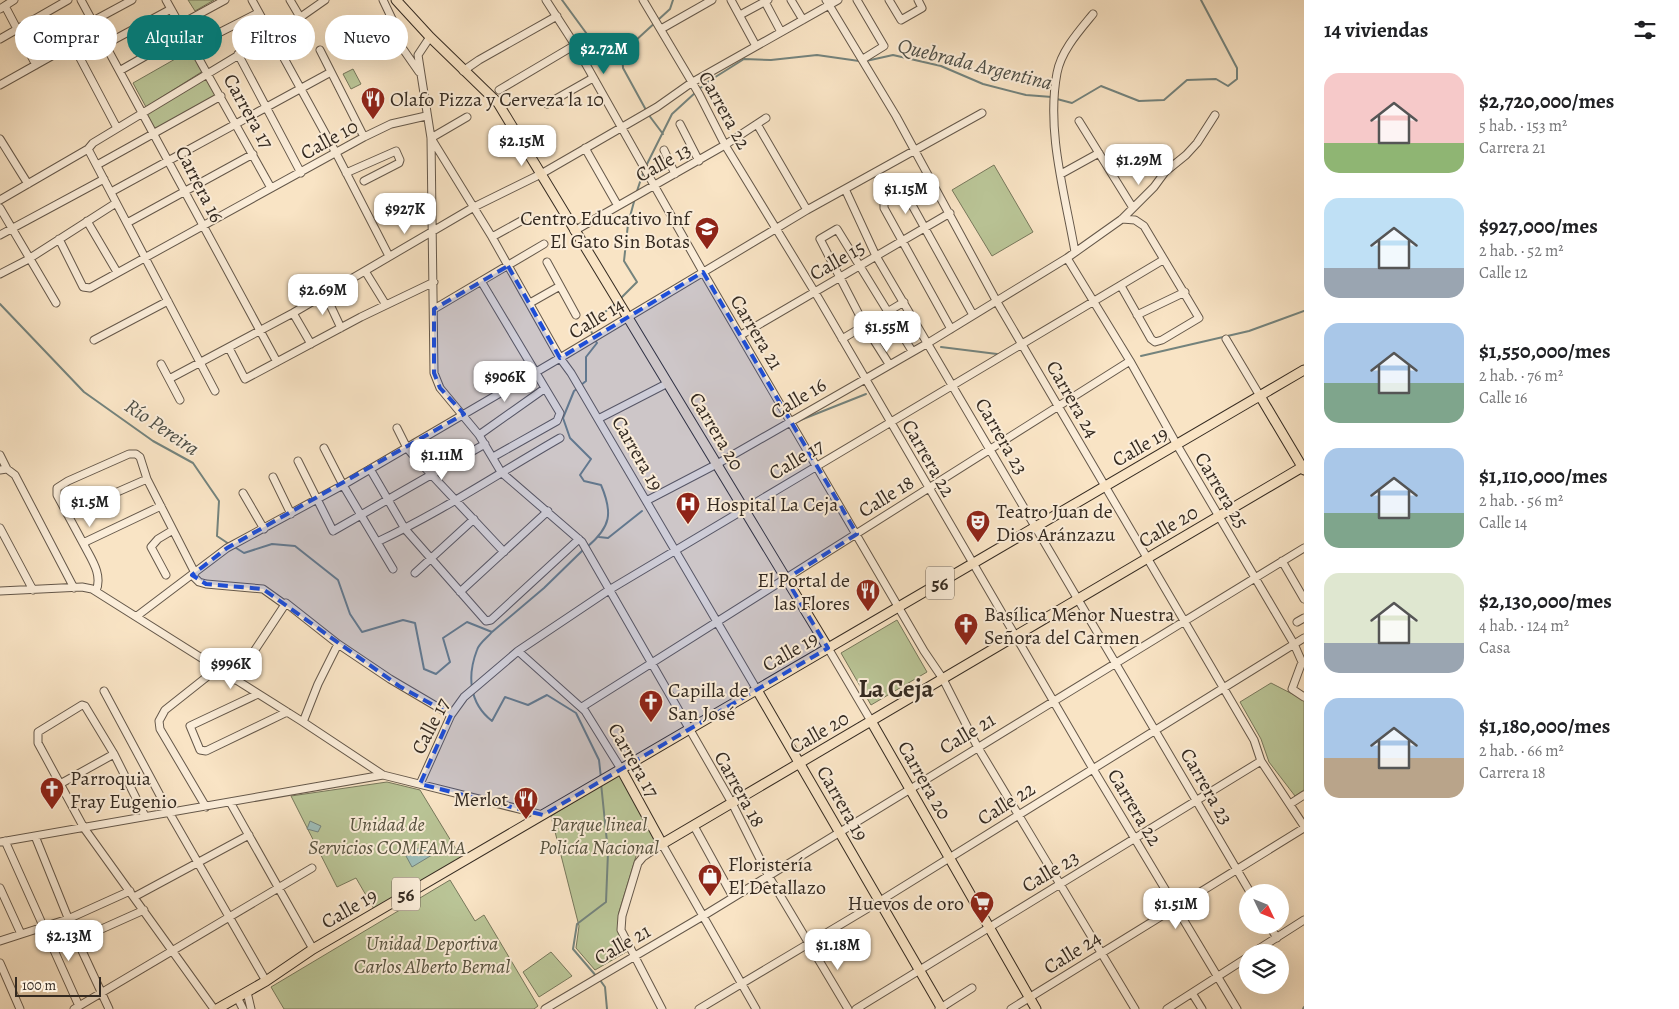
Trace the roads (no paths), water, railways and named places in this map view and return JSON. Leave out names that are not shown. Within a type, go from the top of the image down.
[{"type":"main road","name":"Carrera 20","points":[[396,0],[430,37],[498,103],[828,648]]},
{"type":"main road","name":"Calle 19","points":[[215,1009],[266,981],[313,949],[601,780],[1304,370]]},
{"type":"main road","points":[[1260,396],[1303,468]]},
{"type":"main road","name":"Calle 20","points":[[662,844],[1303,468]]},
{"type":"main road","name":"Carrera 19","points":[[757,690],[941,1009]]},
{"type":"main road","name":"Carrera 20","points":[[871,721],[1036,1009]]},
{"type":"main road","name":"Carrera 17","points":[[621,769],[662,844]]},
{"type":"street","points":[[14,0],[2,7],[15,26]]},
{"type":"street","points":[[42,15],[68,0]]},
{"type":"street","name":"Carrera 16","points":[[81,0],[90,15]]},
{"type":"street","points":[[104,15],[132,0]]},
{"type":"street","name":"Carrera 17","points":[[166,0],[174,15]]},
{"type":"street","points":[[197,15],[225,0]]},
{"type":"street","points":[[222,31],[258,13],[252,0]]},
{"type":"street","points":[[303,15],[325,0]]},
{"type":"street","points":[[383,0],[393,20],[396,39],[420,73]]},
{"type":"street","name":"Carrera 21","points":[[546,0],[575,45],[703,272],[924,651],[943,679],[977,746],[1135,1009]]},
{"type":"street","name":"Carrera 22","points":[[643,0],[698,92],[725,145],[815,292],[1052,700],[1237,1009]]},
{"type":"street","points":[[658,24],[712,0]]},
{"type":"street","points":[[731,0],[756,46]]},
{"type":"street","points":[[791,0],[802,20]]},
{"type":"street","points":[[169,380],[260,332],[474,208],[541,174],[622,128],[657,107],[691,83],[802,20],[827,3],[838,0]]},
{"type":"street","points":[[857,0],[884,46],[864,61]]},
{"type":"street","points":[[888,0],[901,20],[922,8],[918,0]]},
{"type":"street","points":[[291,1],[299,15]]},
{"type":"street","points":[[740,15],[766,1],[781,32]]},
{"type":"street","name":"Carrera 24","points":[[827,3],[864,61],[950,213],[997,302],[1254,740],[1261,761],[1304,827]]},
{"type":"street","points":[[117,38],[171,9]]},
{"type":"street","points":[[1075,252],[1056,146],[1055,98],[1057,71],[1074,36],[1093,14]]},
{"type":"street","points":[[464,71],[479,60],[557,16]]},
{"type":"street","points":[[0,39],[15,30]]},
{"type":"street","name":"Carrera 19","points":[[430,37],[418,55],[430,138],[492,238],[560,358],[598,419],[757,690]]},
{"type":"street","points":[[499,90],[575,45]]},
{"type":"street","points":[[320,50],[364,137]]},
{"type":"street","points":[[0,200],[88,149],[93,143],[232,57]]},
{"type":"street","points":[[34,60],[36,64]]},
{"type":"street","points":[[0,85],[43,60]]},
{"type":"street","points":[[81,60],[117,128]]},
{"type":"street","name":"Carrera 16","points":[[115,60],[277,362]]},
{"type":"street","points":[[120,70],[138,60]]},
{"type":"street","name":"Carrera 17","points":[[199,60],[271,188]]},
{"type":"street","points":[[241,60],[301,173]]},
{"type":"street","points":[[286,60],[389,256]]},
{"type":"street","points":[[111,192],[331,72]]},
{"type":"street","points":[[547,104],[593,78]]},
{"type":"street","points":[[97,165],[221,96]]},
{"type":"street","name":"Calle 14","points":[[137,616],[227,548],[343,485],[595,338],[776,228],[806,207],[845,189],[982,113]]},
{"type":"street","name":"Calle 16","points":[[646,501],[717,464],[928,343],[1067,258],[1122,219],[1134,208],[1165,172],[1186,155],[1197,143],[1215,115]]},
{"type":"street","name":"Calle 10","points":[[59,239],[83,288],[90,288],[364,137],[391,124],[426,116]]},
{"type":"street","points":[[467,118],[430,138],[434,231],[434,373],[440,388],[464,414],[485,444],[501,472]]},
{"type":"street","name":"Calle 13","points":[[574,231],[725,145],[766,118]]},
{"type":"street","points":[[1079,121],[1134,208]]},
{"type":"street","points":[[680,124],[699,160]]},
{"type":"street","points":[[757,124],[806,207]]},
{"type":"street","points":[[0,139],[28,184]]},
{"type":"street","points":[[585,148],[618,206]]},
{"type":"street","points":[[88,149],[215,391]]},
{"type":"street","points":[[664,150],[675,174]]},
{"type":"street","points":[[346,173],[396,151],[400,160],[399,163],[364,181]]},
{"type":"street","points":[[1061,174],[1099,153]]},
{"type":"street","points":[[127,223],[253,154]]},
{"type":"street","points":[[0,235],[104,180]]},
{"type":"street","name":"Carrera 23","points":[[845,189],[876,256],[1245,884]]},
{"type":"street","points":[[951,329],[884,208],[884,202],[904,193],[973,315]]},
{"type":"street","points":[[0,274],[30,258],[116,203]]},
{"type":"street","points":[[0,208],[56,302]]},
{"type":"street","name":"Calle 15","points":[[741,335],[950,213]]},
{"type":"street","points":[[1120,286],[1151,339],[1155,342],[1162,340],[1199,318],[1144,226],[1135,220],[1122,219]]},
{"type":"street","points":[[87,221],[117,272]]},
{"type":"street","points":[[492,238],[521,221]]},
{"type":"street","points":[[889,364],[866,326],[820,239],[837,229],[912,351]]},
{"type":"street","points":[[434,310],[544,244]]},
{"type":"street","name":"Carrera 25","points":[[1067,258],[1130,361],[1294,644],[1302,662],[1292,689],[1304,697]]},
{"type":"street","name":"Calle 17","points":[[420,784],[451,714],[478,683],[518,651],[609,590],[1163,260]]},
{"type":"street","points":[[546,262],[576,314]]},
{"type":"street","points":[[365,271],[386,305]]},
{"type":"street","points":[[482,281],[544,389],[560,413],[557,422],[493,457]]},
{"type":"street","points":[[229,348],[245,379],[341,328],[434,282]]},
{"type":"street","points":[[530,303],[560,286]]},
{"type":"street","points":[[1137,315],[1185,292]]},
{"type":"street","points":[[325,294],[341,328]]},
{"type":"street","points":[[94,340],[168,301]]},
{"type":"street","points":[[842,339],[904,302]]},
{"type":"street","points":[[293,313],[311,344]]},
{"type":"street","points":[[1226,339],[1260,396]]},
{"type":"street","name":"Calle 18","points":[[582,707],[1130,361]]},
{"type":"street","points":[[160,364],[180,400]]},
{"type":"street","points":[[598,419],[668,383]]},
{"type":"street","points":[[479,435],[544,389]]},
{"type":"street","points":[[397,428],[406,448],[504,552]]},
{"type":"street","points":[[377,542],[406,529],[456,502],[501,472],[560,438]]},
{"type":"street","points":[[298,461],[332,531],[485,444]]},
{"type":"street","points":[[324,448],[343,485],[393,569]]},
{"type":"street","points":[[96,592],[99,580],[98,572],[56,491],[59,486],[68,481],[132,454],[140,457],[160,506],[199,582],[263,589],[284,604],[288,604],[338,644],[399,686],[451,714]]},
{"type":"street","points":[[0,455],[3,469],[15,475],[74,588]]},
{"type":"street","points":[[370,469],[406,529],[481,617],[489,621],[580,541]]},
{"type":"street","name":"Carrera 18","points":[[501,472],[548,511],[580,541],[732,803],[768,875],[848,1009]]},
{"type":"street","points":[[67,514],[147,478]]},
{"type":"street","points":[[273,478],[291,514]]},
{"type":"street","points":[[243,493],[264,529]]},
{"type":"street","points":[[84,543],[160,506]]},
{"type":"street","points":[[460,592],[548,511]]},
{"type":"street","points":[[415,573],[474,519]]},
{"type":"street","points":[[0,528],[33,590]]},
{"type":"street","points":[[166,575],[151,547],[158,539],[172,530]]},
{"type":"street","name":"Calle 21","points":[[545,1009],[703,916],[909,787],[1304,548]]},
{"type":"street","points":[[1282,561],[1301,586],[1304,599]]},
{"type":"street","points":[[0,591],[88,588],[137,616],[383,775],[543,815]]},
{"type":"street","points":[[235,680],[284,604]]},
{"type":"street","points":[[1297,622],[1304,618]]},
{"type":"street","name":"Calle 22","points":[[699,1009],[880,901],[1304,638]]},
{"type":"street","points":[[303,722],[338,644]]},
{"type":"street","name":"Carrera 20","points":[[828,648],[871,721]]},
{"type":"street","name":"Carrera 17","points":[[518,651],[582,707],[621,769]]},
{"type":"street","points":[[206,807],[160,729],[159,721],[166,710],[218,668]]},
{"type":"street","points":[[104,691],[170,814],[266,981]]},
{"type":"street","points":[[258,694],[190,726],[200,750],[206,752],[287,712]]},
{"type":"street","points":[[145,816],[114,754],[88,708],[82,705],[38,732],[38,743],[84,828],[215,1009]]},
{"type":"street","points":[[60,784],[114,754]]},
{"type":"street","name":"Calle 23","points":[[856,1009],[1261,761]]},
{"type":"street","points":[[363,779],[367,765]]},
{"type":"street","points":[[312,868],[76,1008],[44,926],[2,842],[145,816],[170,814],[383,775]]},
{"type":"street","points":[[1290,804],[1304,795]]},
{"type":"street","points":[[230,802],[313,949]]},
{"type":"street","points":[[694,826],[733,897]]},
{"type":"street","name":"Calle 24","points":[[1011,1009],[1304,827]]},
{"type":"street","points":[[0,941],[132,894],[249,835]]},
{"type":"street","points":[[35,836],[77,940],[109,1009]]},
{"type":"street","points":[[662,844],[643,856],[638,863],[622,916],[622,930],[662,1009]]},
{"type":"street","name":"Carrera 17","points":[[662,844],[756,1009]]},
{"type":"street","points":[[0,888],[21,934]]},
{"type":"street","points":[[77,940],[144,910]]},
{"type":"street","points":[[1267,944],[1304,920]]},
{"type":"street","points":[[1275,934],[1277,938]]},
{"type":"street","points":[[0,963],[20,1009]]},
{"type":"street","points":[[1168,1009],[1239,963]]},
{"type":"street","points":[[941,1009],[972,988]]},
{"type":"street","points":[[247,992],[251,1009]]},
{"type":"street","points":[[1192,993],[1202,1009]]},
{"type":"street","points":[[237,997],[243,1009]]},
{"type":"water","points":[[310,821],[321,826],[318,832],[307,829]]},
{"type":"water","points":[[425,844],[432,855],[412,867],[406,856]]},
{"type":"waterway","points":[[562,0],[592,41],[621,53]]},
{"type":"waterway","points":[[622,53],[670,9],[673,0]]},
{"type":"waterway","name":"Quebrada Argentina","points":[[1057,99],[1072,103],[1101,86],[1139,101],[1164,100],[1187,80],[1216,79],[1228,86],[1237,79],[1237,68],[1201,0]]},
{"type":"waterway","points":[[622,53],[623,68],[646,110]]},
{"type":"waterway","name":"Quebrada Argentina","points":[[699,89],[744,59],[771,60],[817,55],[859,61]]},
{"type":"waterway","name":"Quebrada Argentina","points":[[866,61],[893,55],[941,66],[983,84],[1026,95],[1052,97]]},
{"type":"waterway","name":"Quebrada Argentina","points":[[646,166],[672,114],[696,92]]},
{"type":"waterway","points":[[648,114],[663,134]]},
{"type":"waterway","name":"Quebrada Argentina","points":[[636,194],[644,170]]},
{"type":"waterway","name":"Quebrada Argentina","points":[[620,299],[637,282],[624,261],[628,224],[635,198]]},
{"type":"waterway","name":"Quebrada Argentina","points":[[593,336],[589,325],[616,303]]},
{"type":"waterway","name":"Río Pereira","points":[[0,304],[84,392],[153,441],[193,463],[219,501],[217,536],[229,544]]},
{"type":"waterway","points":[[1141,356],[1249,331],[1304,311]]},
{"type":"waterway","name":"Quebrada Argentina","points":[[581,385],[586,381],[586,357],[597,343],[595,340]]},
{"type":"waterway","points":[[941,347],[997,354]]},
{"type":"waterway","name":"Quebrada Argentina","points":[[578,388],[574,391],[563,418],[570,438],[591,459],[580,475],[584,481],[601,485],[608,512],[605,526],[601,533],[587,547]]},
{"type":"waterway","points":[[798,421],[866,394]]},
{"type":"waterway","points":[[599,537],[608,538],[642,511]]},
{"type":"waterway","name":"Río Pereira","points":[[233,546],[244,553],[272,544],[295,546],[338,580],[350,614],[362,632],[403,620],[415,623],[424,669],[436,674],[450,662],[443,638],[467,622],[492,632],[478,647],[471,679],[475,697],[484,714],[492,721],[505,697],[528,705],[547,695],[576,713],[599,760],[601,778]]},
{"type":"waterway","name":"Quebrada Argentina","points":[[492,632],[544,588],[583,550]]},
{"type":"waterway","name":"Río Pereira","points":[[597,977],[573,949],[577,924],[606,902],[608,852],[601,783]]},
{"type":"waterway","name":"Río Pereira","points":[[600,980],[605,987],[607,1009]]},
{"type":"place","name":"Olafo Pizza y Cerveza la 10","points":[[373,120]]},
{"type":"place","name":"Centro Educativo Inf El Gato Sin Botas","points":[[707,250]]},
{"type":"place","name":"Hospital La Ceja","points":[[688,525]]},
{"type":"place","name":"Teatro Juan de Dios Aránzazu","points":[[978,543]]},
{"type":"place","name":"El Portal de las Flores","points":[[868,612]]},
{"type":"place","name":"Basílica Menor Nuestra Señora del Carmen","points":[[966,646]]},
{"type":"place","name":"Capilla de San José","points":[[651,723]]},
{"type":"place","name":"Parroquia Fray Eugenio","points":[[52,810]]},
{"type":"place","name":"Merlot","points":[[526,820]]},
{"type":"place","name":"Floristería El Detallazo","points":[[710,897]]},
{"type":"place","name":"Huevos de oro","points":[[982,924]]},
{"type":"district","name":"La Ceja","points":[[896,688]]},
{"type":"park label","name":"Unidad de Servicios COMFAMA","points":[[387,836]]},
{"type":"park label","name":"Parque lineal Policía Nacional","points":[[599,836]]},
{"type":"park label","name":"Unidad Deportiva Carlos Alberto Bernal","points":[[432,954]]}]
